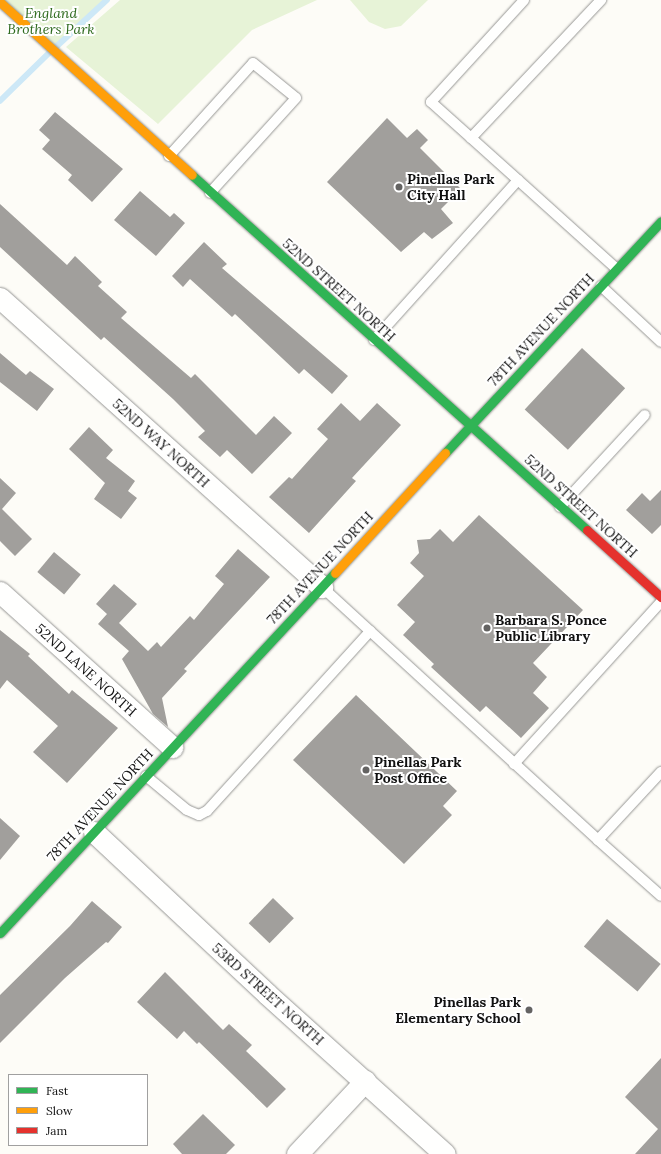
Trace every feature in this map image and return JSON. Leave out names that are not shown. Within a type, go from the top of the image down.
[{"type":"street","name":"52ND STREET NORTH","points":[[0,2],[75,72],[661,597]]},
{"type":"street","name":"78TH AVENUE NORTH","points":[[0,933],[661,221]]},
{"type":"street","name":"52ND WAY NORTH","points":[[0,298],[322,587]]},
{"type":"street","name":"52ND LANE NORTH","points":[[0,592],[172,747]]},
{"type":"street","name":"53RD STREET NORTH","points":[[94,832],[262,989],[445,1154]]},
{"type":"street","points":[[297,1154],[365,1081]]},
{"type":"lane","points":[[524,0],[431,102],[617,269]]},
{"type":"lane","points":[[471,138],[601,0]]},
{"type":"lane","points":[[169,156],[253,63],[296,98],[210,193]]},
{"type":"lane","points":[[374,340],[518,180]]},
{"type":"lane","points":[[601,286],[661,342]]},
{"type":"lane","points":[[560,507],[645,415]]},
{"type":"lane","points":[[322,587],[514,764],[661,896]]},
{"type":"lane","points":[[514,764],[661,602]]},
{"type":"lane","points":[[146,776],[187,810],[199,815],[207,811],[370,631]]},
{"type":"lane","points":[[598,840],[661,772]]},
{"type":"green space","name":"England Brothers Park","points":[[0,0],[106,0],[50,49]]},
{"type":"green space","points":[[120,0],[317,0],[252,30],[158,124],[66,47]]},
{"type":"green space","points":[[350,0],[428,0],[401,26],[385,29],[369,22]]},
{"type":"building","points":[[55,112],[123,169],[92,202],[68,180],[72,175],[42,149],[50,140],[39,130]]},
{"type":"building","points":[[387,118],[407,138],[417,129],[428,140],[420,148],[461,189],[441,209],[453,223],[432,239],[424,232],[401,252],[327,182]]},
{"type":"building","points":[[140,191],[170,217],[174,213],[185,223],[156,256],[114,220]]},
{"type":"building","points":[[0,204],[67,265],[75,256],[102,282],[98,286],[127,312],[121,318],[191,378],[195,374],[256,435],[274,416],[292,433],[252,474],[227,450],[220,457],[198,437],[205,431],[173,399],[104,337],[101,340],[0,247]]},
{"type":"building","points":[[204,242],[227,264],[222,268],[348,376],[332,394],[304,369],[299,374],[235,314],[232,317],[190,279],[183,287],[172,276]]},
{"type":"building","points":[[582,348],[625,388],[568,450],[525,409]]},
{"type":"building","points":[[0,353],[26,375],[30,371],[54,389],[37,411],[0,382]]},
{"type":"building","points":[[341,403],[360,421],[377,403],[401,425],[352,478],[356,481],[309,533],[269,497],[289,477],[292,479],[328,439],[317,429]]},
{"type":"building","points":[[89,427],[113,450],[106,458],[135,481],[128,491],[137,498],[121,519],[94,499],[105,483],[69,449]]},
{"type":"building","points":[[0,478],[16,493],[2,509],[32,539],[15,556],[0,541]]},
{"type":"building","points":[[661,490],[661,525],[652,534],[626,510],[642,493],[650,501]]},
{"type":"building","name":"Barbara S. Ponce Public Library","points":[[479,515],[583,610],[533,663],[547,677],[533,693],[549,708],[521,738],[486,706],[480,712],[431,667],[434,664],[403,635],[415,622],[397,605],[424,576],[410,563],[419,553],[417,540],[430,539],[440,529],[453,542]]},
{"type":"building","points":[[238,549],[270,577],[184,669],[187,671],[162,698],[168,727],[153,714],[122,659],[129,651],[98,624],[107,614],[96,604],[114,584],[137,604],[119,623],[148,651],[157,642],[161,647],[190,616],[194,620],[224,584],[215,576]]},
{"type":"building","points":[[54,552],[81,574],[64,594],[37,572]]},
{"type":"building","points":[[0,630],[30,654],[28,656],[69,694],[72,690],[118,728],[67,783],[33,752],[58,726],[7,680],[0,689]]},
{"type":"building","points":[[356,695],[457,791],[443,806],[452,815],[404,864],[293,760]]},
{"type":"building","points":[[0,818],[20,836],[0,860]]},
{"type":"building","points":[[273,898],[294,918],[270,943],[249,923]]},
{"type":"building","points":[[92,901],[122,927],[108,943],[106,942],[65,978],[0,1043],[0,995],[70,926]]},
{"type":"building","points":[[607,919],[661,964],[637,992],[584,947]]},
{"type":"building","points":[[165,972],[223,1030],[229,1024],[252,1045],[246,1051],[286,1089],[267,1108],[199,1042],[197,1044],[184,1031],[177,1039],[137,1002]]},
{"type":"building","points":[[661,1058],[661,1154],[635,1154],[658,1129],[625,1097]]},
{"type":"building","points":[[203,1114],[235,1145],[226,1154],[182,1154],[173,1144]]},
{"type":"waterway","points":[[56,47],[107,0]]},
{"type":"waterway","points":[[0,101],[49,53]]},
{"type":"traffic: fast","points":[[192,175],[587,530]]},
{"type":"traffic: fast","points":[[445,453],[661,221]]},
{"type":"traffic: fast","points":[[0,933],[335,573]]},
{"type":"traffic: slow","points":[[0,2],[192,175]]},
{"type":"traffic: slow","points":[[335,573],[445,453]]},
{"type":"traffic: jam","points":[[587,530],[661,597]]},
{"type":"place","name":"Pinellas Park City Hall","points":[[399,187]]},
{"type":"place","name":"Barbara S. Ponce Public Library","points":[[487,628]]},
{"type":"place","name":"Pinellas Park Post Office","points":[[366,770]]},
{"type":"place","name":"Pinellas Park Elementary School","points":[[529,1010]]}]
